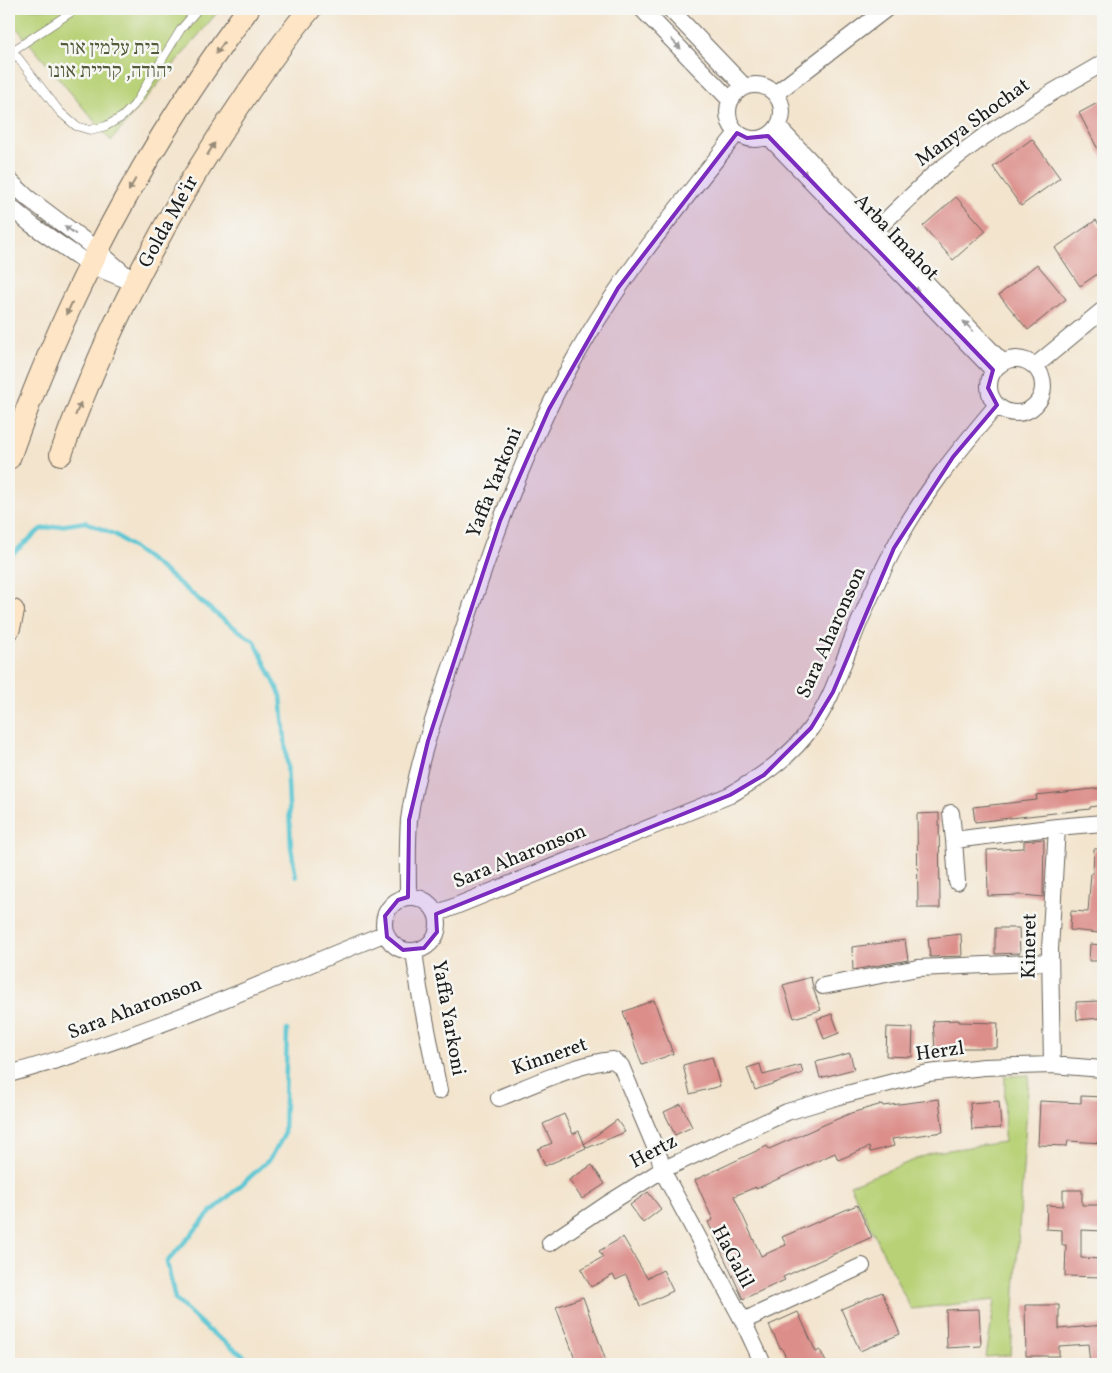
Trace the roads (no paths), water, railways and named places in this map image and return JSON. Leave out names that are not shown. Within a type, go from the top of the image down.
[{"type":"main road","points":[[9,458],[45,361],[93,258],[150,154],[186,97],[248,9]]},
{"type":"main road","name":"Golda Me'ir","points":[[61,454],[90,380],[135,283],[182,194],[274,55],[310,9]]},
{"type":"street","points":[[642,9],[730,100]]},
{"type":"street","points":[[670,9],[744,86]]},
{"type":"street","points":[[775,94],[886,9]]},
{"type":"street","name":"Manya Shochat","points":[[876,230],[934,174],[984,137],[1053,92],[1103,63]]},
{"type":"street","points":[[752,84],[763,85],[779,98],[782,109],[781,120],[773,132],[758,139],[747,138],[737,133],[730,124],[727,114],[733,94],[744,86],[752,84]]},
{"type":"street","name":"Arba Imahot","points":[[773,132],[876,230],[998,366]]},
{"type":"street","name":"Arba Imahot","points":[[773,132],[998,366]]},
{"type":"street","name":"Yaffa Yarkoni","points":[[408,897],[410,820],[416,783],[425,749],[492,546],[526,458],[572,364],[618,288],[678,206],[737,133]]},
{"type":"street","points":[[9,180],[93,258]]},
{"type":"street","points":[[9,206],[32,225],[135,283]]},
{"type":"street","points":[[1035,366],[1103,310]]},
{"type":"street","points":[[1013,358],[1024,359],[1035,366],[1040,373],[1043,383],[1042,394],[1037,404],[1029,410],[1019,413],[1008,412],[997,406],[991,399],[988,388],[989,378],[998,366],[1013,358]]},
{"type":"street","name":"Sara Aharonson","points":[[436,914],[730,795],[764,775],[786,756],[811,728],[833,692],[847,652],[894,548],[953,457],[997,406]]},
{"type":"street","points":[[951,813],[957,882]]},
{"type":"street","points":[[954,840],[1103,823]]},
{"type":"street","name":"Kineret","points":[[1052,1065],[1050,962],[1057,827]]},
{"type":"street","points":[[408,897],[419,898],[429,903],[436,914],[438,921],[437,932],[432,942],[424,948],[414,951],[403,950],[394,945],[384,927],[385,916],[390,906],[398,900],[408,897]]},
{"type":"street","name":"Sara Aharonson","points":[[9,1074],[91,1050],[386,933]]},
{"type":"street","name":"Yaffa Yarkoni","points":[[414,951],[419,988],[439,1092]]},
{"type":"street","points":[[823,986],[918,968],[1050,962]]},
{"type":"street","name":"Kinneret","points":[[499,1098],[559,1074],[613,1060],[621,1066],[660,1159],[662,1170]]},
{"type":"street","name":"Herzl","points":[[787,1112],[928,1073],[984,1067],[1052,1065],[1103,1069]]},
{"type":"street","name":"Hertz","points":[[550,1243],[662,1170],[787,1112]]},
{"type":"street","name":"HaGalil","points":[[662,1170],[743,1321],[763,1364]]},
{"type":"street","points":[[743,1321],[862,1266]]},
{"type":"lane","points":[[76,9],[11,48],[60,112],[76,126],[90,130],[106,126],[122,117],[134,105],[181,30],[198,9]]},
{"type":"waterway","points":[[9,557],[41,529],[85,522],[116,535],[163,570],[220,617],[255,642],[281,696],[287,762],[291,847],[296,877]]},
{"type":"waterway","points":[[255,1364],[208,1330],[175,1299],[167,1262],[210,1213],[270,1159],[284,1135],[287,1030]]},
{"type":"park label","name":"בית עלמין אור יהודה, קריית אונו","points":[[110,60]]}]
